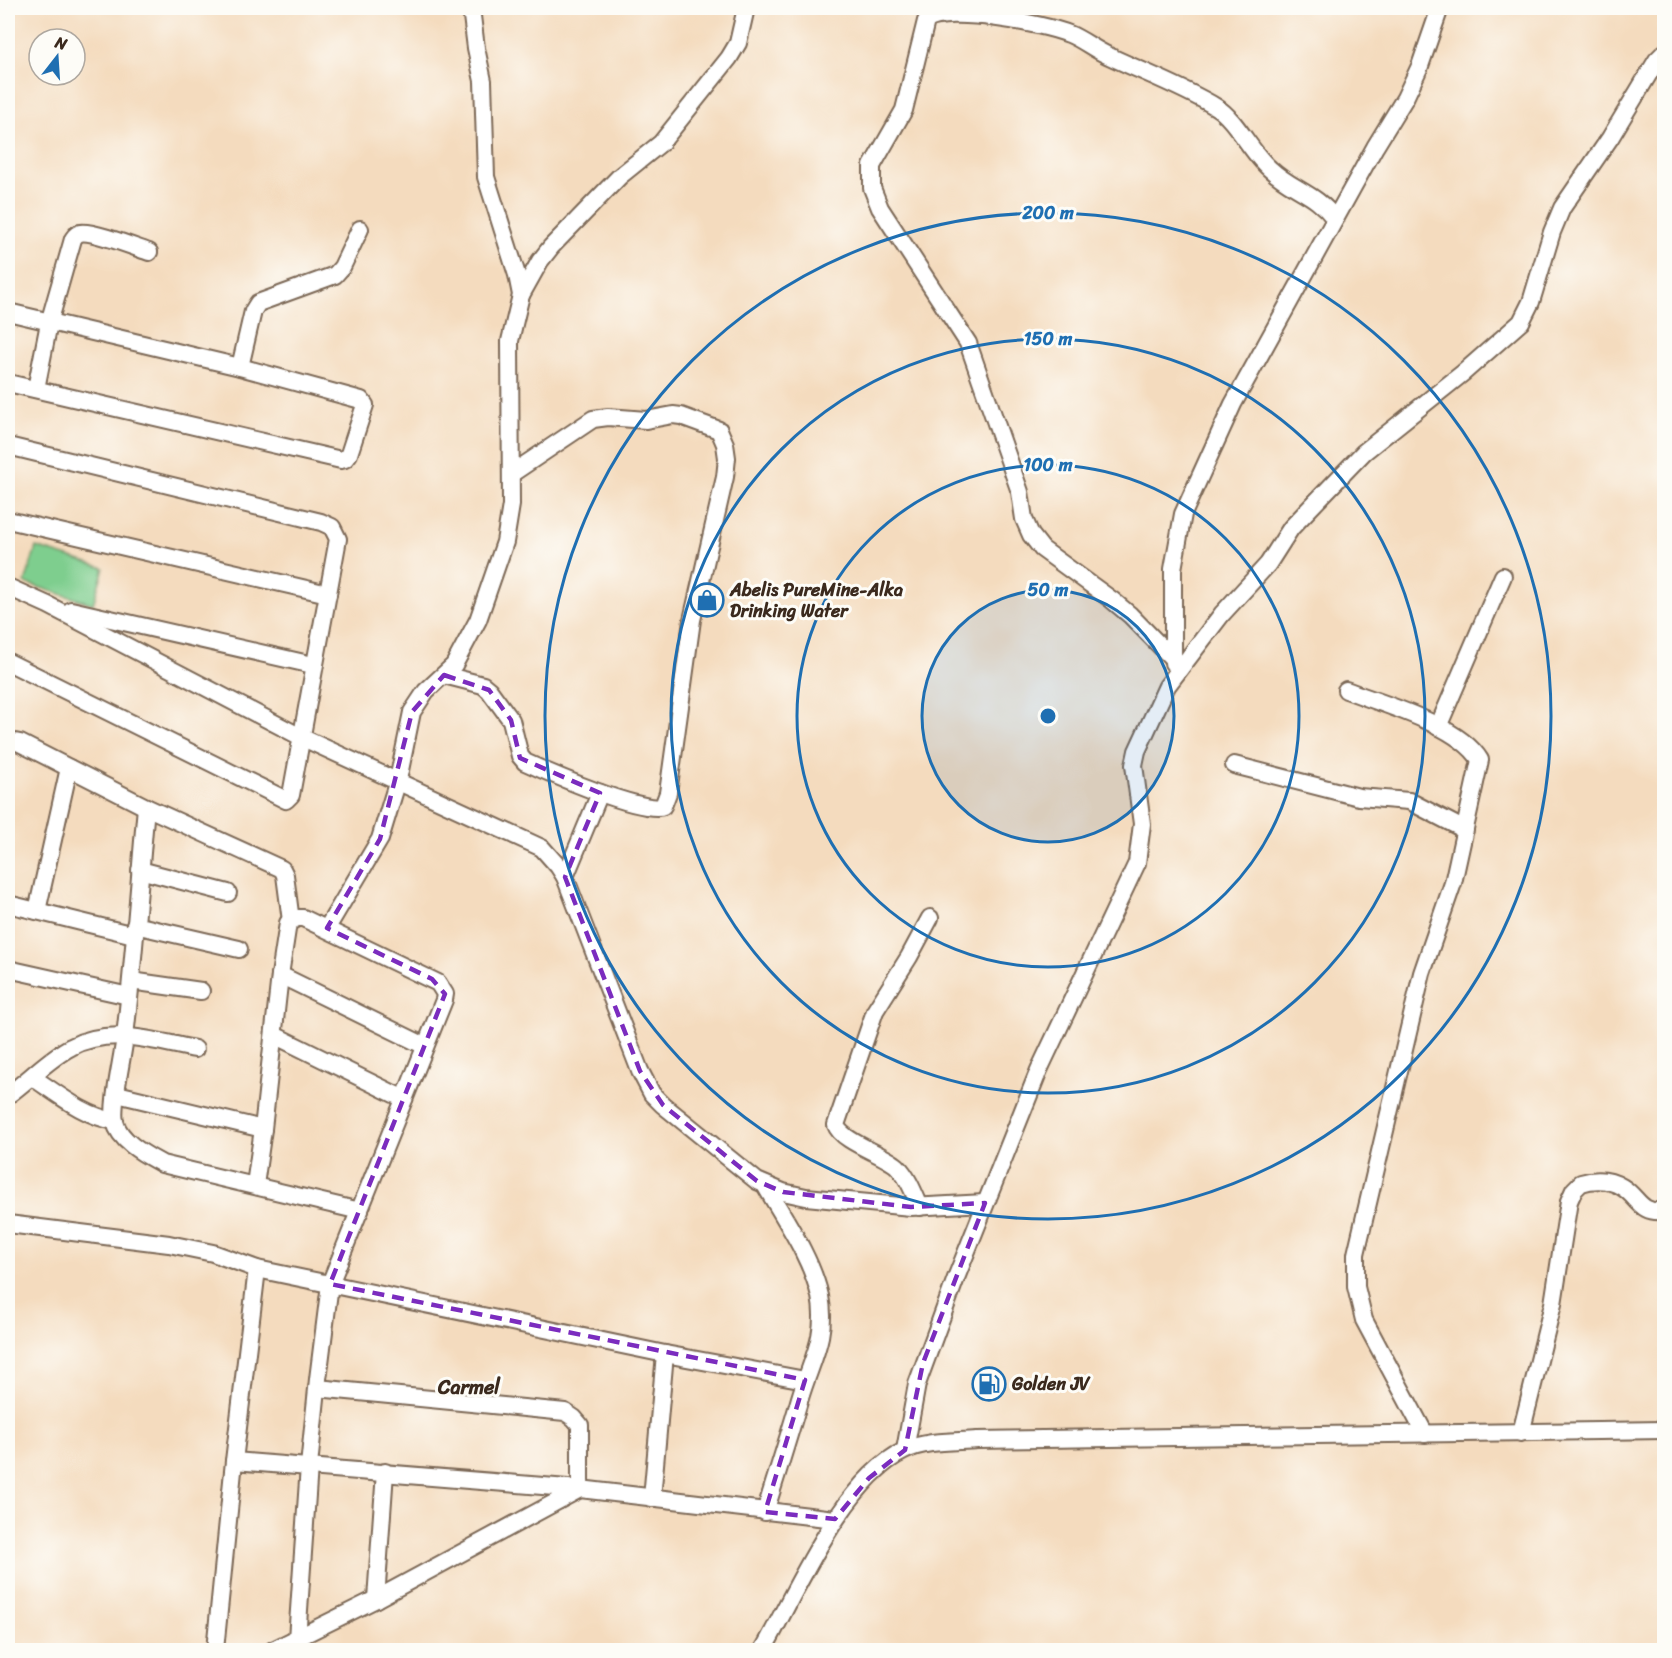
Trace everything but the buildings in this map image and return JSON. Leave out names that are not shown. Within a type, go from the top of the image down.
[{"type":"street","points":[[471,8],[483,81],[486,177],[517,275],[521,295]]},
{"type":"street","points":[[327,928],[380,839],[398,780],[412,712],[426,691],[444,675],[462,653],[478,620],[502,552],[509,526],[511,474],[510,341],[521,295],[540,261],[551,248],[620,176],[661,143],[729,58],[738,43],[746,8]]},
{"type":"street","points":[[1173,677],[1173,569],[1183,514],[1233,404],[1405,98],[1440,8]]},
{"type":"street","points":[[1173,659],[1130,615],[1042,549],[1031,535],[1024,519],[1020,492],[968,343],[875,198],[872,188],[872,166],[904,110],[926,21],[933,16],[969,14],[1042,26],[1070,34],[1099,51],[1220,109],[1270,170],[1288,183],[1313,196],[1335,219]]},
{"type":"street","points":[[905,1450],[917,1384],[986,1203],[1039,1070],[1137,863],[1142,824],[1134,765],[1137,751],[1173,677],[1222,614],[1268,564],[1291,528],[1348,468],[1379,439],[1463,373],[1521,322],[1531,302],[1552,232],[1562,208],[1610,138],[1657,60],[1665,53]]},
{"type":"street","points":[[240,367],[253,311],[258,303],[335,275],[342,267],[360,229]]},
{"type":"street","points":[[36,389],[49,323],[76,235],[82,232],[150,252]]},
{"type":"street","points":[[8,312],[240,367],[363,401],[365,405],[348,457],[338,459],[8,383]]},
{"type":"street","points":[[444,675],[483,685],[489,690],[511,720],[520,756],[525,762],[600,793],[653,808],[663,806],[666,799],[692,620],[727,467],[723,436],[712,426],[681,416],[672,415],[646,420],[600,417],[592,419],[511,474]]},
{"type":"street","points":[[8,446],[325,523],[335,531],[338,539],[313,665],[291,795],[286,800],[8,662]]},
{"type":"street","points":[[8,520],[328,594]]},
{"type":"street","points":[[1438,727],[1503,576]]},
{"type":"street","points":[[8,586],[301,737],[533,843],[550,856],[565,878],[640,1071],[652,1094],[765,1185],[806,1197],[920,1207],[986,1203]]},
{"type":"street","points":[[48,605],[313,665]]},
{"type":"street","points":[[1346,690],[1414,715],[1438,727],[1473,751],[1480,760],[1451,892],[1422,973],[1356,1254],[1356,1287],[1364,1320],[1425,1434]]},
{"type":"street","points":[[8,743],[20,743],[146,807],[282,869],[285,875],[291,921],[286,929],[255,1185]]},
{"type":"street","points":[[1234,765],[1359,797],[1409,801],[1465,830]]},
{"type":"street","points":[[37,911],[69,768]]},
{"type":"street","points":[[565,878],[600,793]]},
{"type":"street","points":[[146,807],[130,988],[117,1094],[115,1121],[118,1129],[135,1149],[162,1164],[360,1211]]},
{"type":"street","points":[[140,870],[228,893]]},
{"type":"street","points":[[8,904],[239,950]]},
{"type":"street","points":[[291,921],[303,918],[432,979],[443,989],[444,1000],[330,1284],[309,1466],[297,1639]]},
{"type":"street","points":[[920,1207],[907,1179],[898,1168],[842,1134],[836,1125],[875,1011],[930,918]]},
{"type":"street","points":[[8,969],[130,988],[201,991]]},
{"type":"street","points":[[280,975],[426,1046]]},
{"type":"street","points":[[274,1035],[404,1100]]},
{"type":"street","points":[[11,1089],[32,1077],[69,1047],[96,1037],[125,1036],[195,1049]]},
{"type":"street","points":[[32,1077],[89,1113],[115,1121]]},
{"type":"street","points":[[117,1094],[263,1129]]},
{"type":"street","points":[[1521,1433],[1553,1304],[1569,1201],[1574,1190],[1581,1183],[1607,1181],[1623,1187],[1642,1207],[1651,1211],[1665,1211]]},
{"type":"street","points":[[765,1185],[811,1268],[820,1298],[821,1335],[817,1354],[805,1380],[765,1512]]},
{"type":"street","points":[[8,1224],[169,1244],[213,1253],[257,1269],[665,1354],[805,1380]]},
{"type":"street","points":[[215,1650],[234,1461],[257,1269]]},
{"type":"street","points":[[652,1498],[665,1354]]},
{"type":"street","points":[[317,1388],[565,1412],[580,1425],[580,1489]]},
{"type":"street","points":[[763,1650],[835,1520],[869,1478],[905,1450],[932,1443],[977,1440],[1665,1430]]},
{"type":"street","points":[[234,1461],[580,1489],[835,1520]]},
{"type":"street","points":[[376,1599],[385,1472]]},
{"type":"street","points":[[273,1650],[376,1599],[580,1489]]},
{"type":"highlighted area","points":[[444,675],[489,690],[511,720],[520,758],[600,793],[565,877],[640,1071],[663,1105],[757,1181],[783,1192],[911,1207],[985,1203],[923,1363],[905,1450],[869,1478],[835,1519],[765,1512],[805,1380],[330,1284],[445,994],[432,979],[327,928],[380,839],[412,712]]},
{"type":"green space","points":[[36,547],[104,568],[93,604],[25,583]]},
{"type":"place","name":"Abelis PureMine-Alka Drinking Water","points":[[707,600]]},
{"type":"place","name":"Golden JV","points":[[989,1384]]},
{"type":"district","name":"Carmel","points":[[469,1387]]}]
